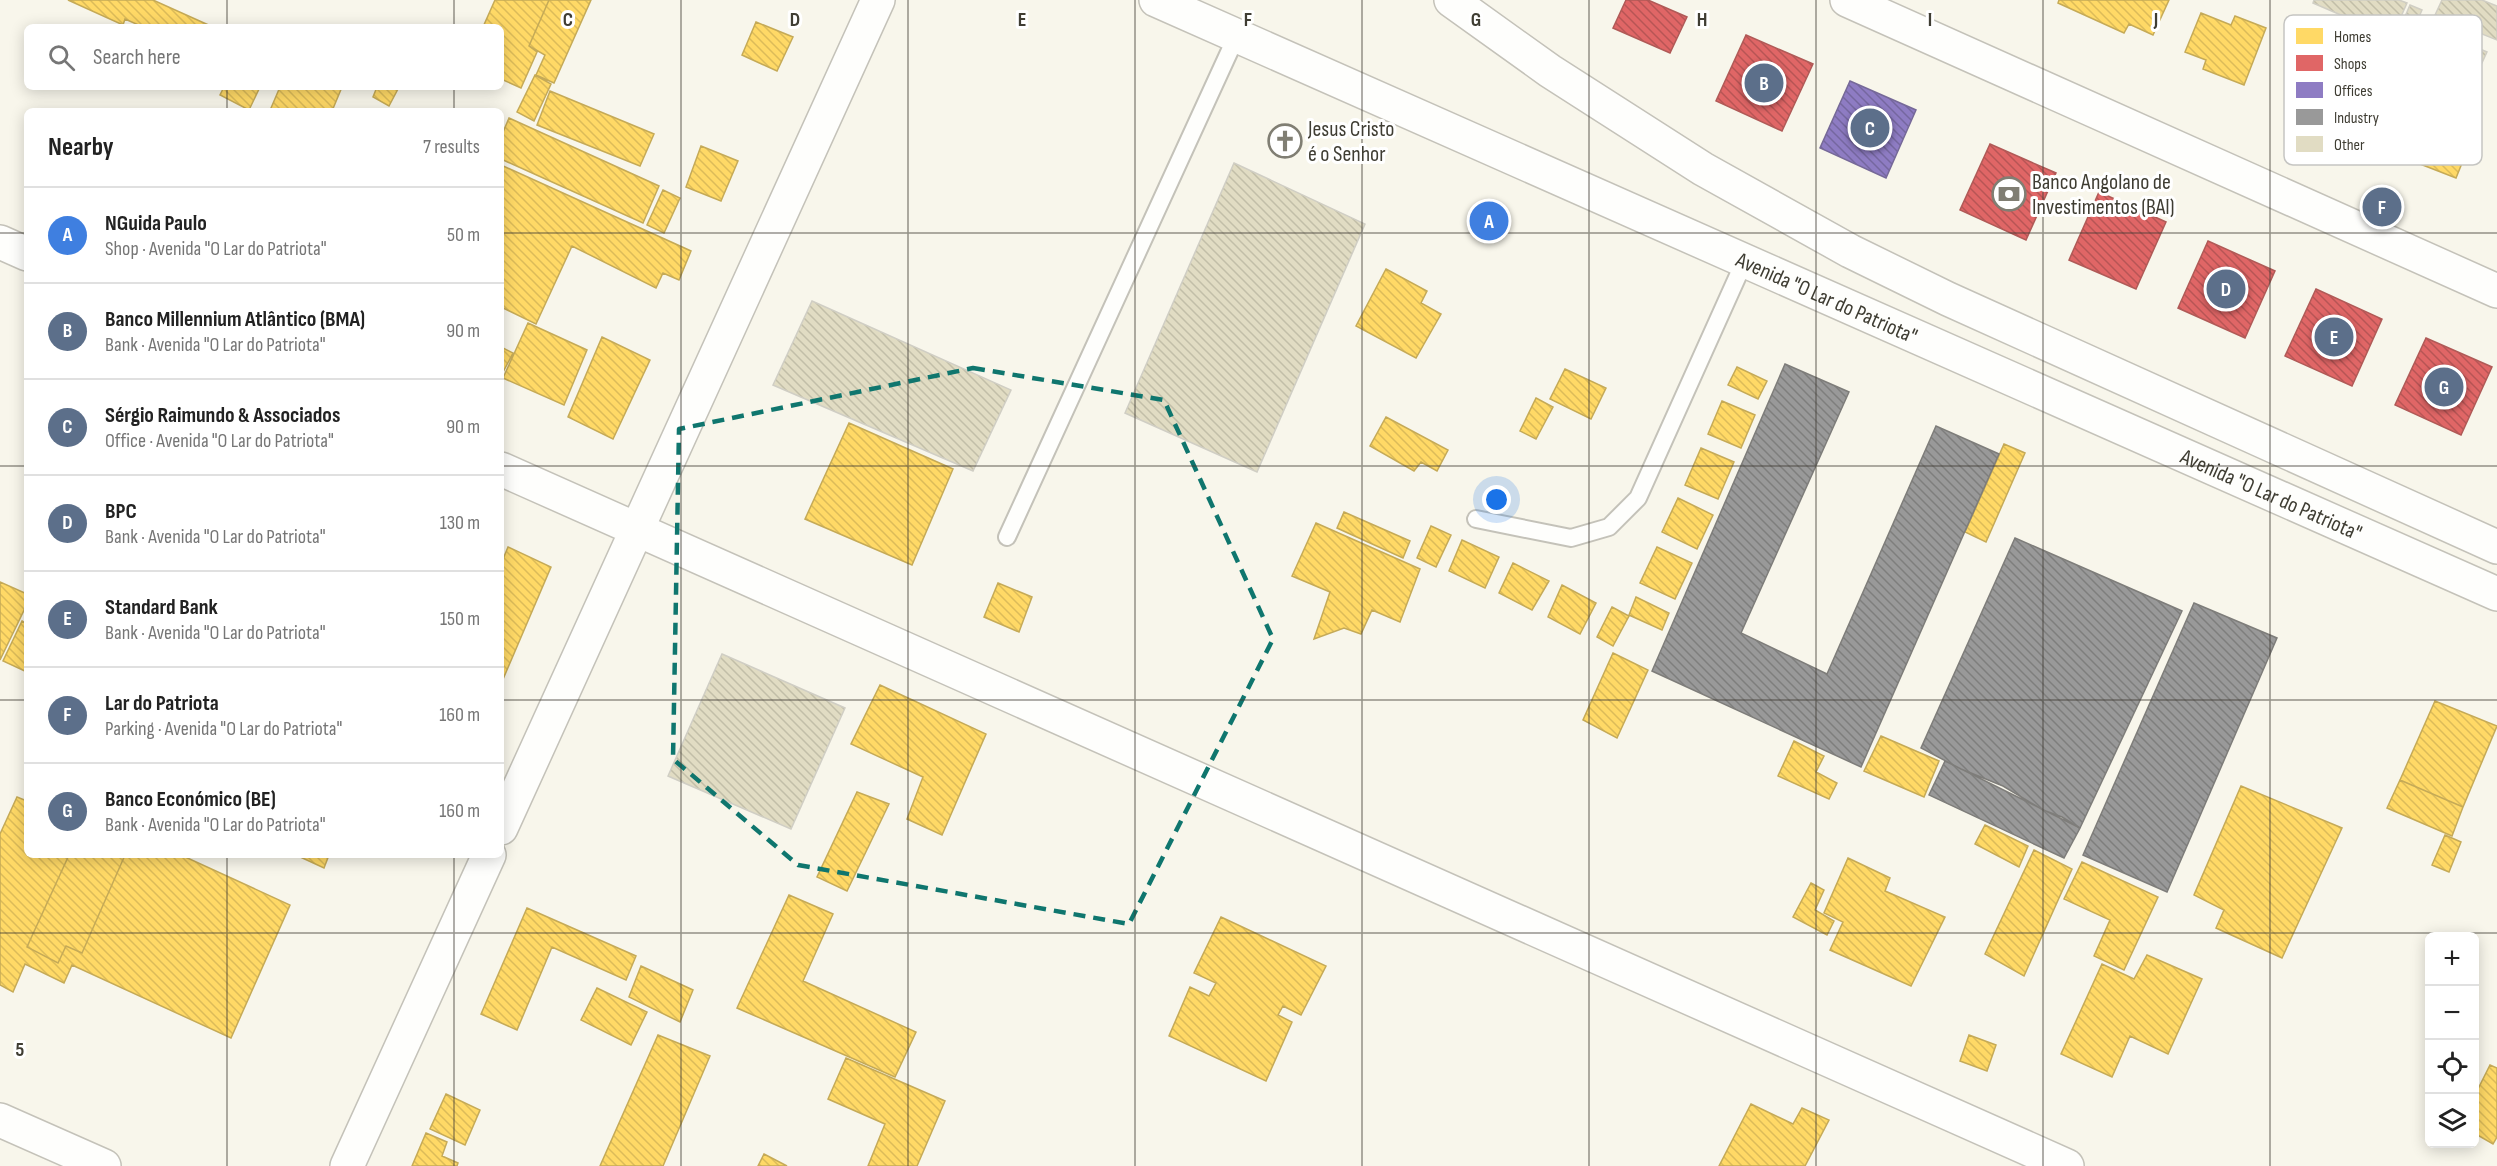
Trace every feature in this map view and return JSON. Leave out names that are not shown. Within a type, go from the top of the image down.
[{"type":"street","points":[[504,821],[878,0]]},
{"type":"street","name":"Avenida \"O Lar do Patriota\"","points":[[1156,0],[2497,594]]},
{"type":"street","name":"Avenida \"O Lar do Patriota\"","points":[[1451,0],[1550,71],[1703,169],[1850,251],[1948,299],[2497,547]]},
{"type":"street","points":[[1847,0],[2497,291]]},
{"type":"street","points":[[0,242],[24,253]]},
{"type":"street","points":[[504,470],[2067,1166]]},
{"type":"street","points":[[347,1166],[488,858]]},
{"type":"street","points":[[0,1120],[104,1166]]},
{"type":"lane","points":[[1007,537],[1237,36]]},
{"type":"lane","points":[[1476,519],[1571,538],[1610,527],[1638,498],[1745,260]]},
{"type":"highlighted area","points":[[973,368],[1164,400],[1273,639],[1129,924],[798,865],[673,759],[679,429]]},
{"type":"building: Homes","points":[[68,0],[153,0],[206,24],[136,24],[125,19],[123,24]]},
{"type":"building: Homes","points":[[495,0],[549,0],[529,46],[537,52],[521,88],[504,80],[504,24],[484,24]]},
{"type":"building: Homes","points":[[549,0],[591,0],[554,83],[536,75],[545,55],[529,46]]},
{"type":"building: Homes","points":[[2059,0],[2169,0],[2153,35],[2129,24],[2124,33],[2058,3]]},
{"type":"building: Homes","points":[[2201,13],[2231,25],[2235,16],[2266,28],[2244,85],[2203,69],[2206,60],[2185,52]]},
{"type":"building: Homes","points":[[756,22],[793,37],[777,71],[742,55]]},
{"type":"building: Homes","points":[[535,75],[551,84],[534,121],[517,112]]},
{"type":"building: Homes","points":[[222,90],[259,90],[250,108],[245,108],[220,95]]},
{"type":"building: Homes","points":[[279,90],[341,90],[333,108],[271,108]]},
{"type":"building: Homes","points":[[376,90],[397,90],[389,106],[373,97]]},
{"type":"building: Homes","points":[[550,91],[654,134],[640,166],[537,125]]},
{"type":"building: Homes","points":[[509,118],[659,186],[643,223],[504,160],[504,130]]},
{"type":"building: Homes","points":[[701,146],[738,161],[721,201],[686,187]]},
{"type":"building: Homes","points":[[2423,165],[2461,165],[2456,178]]},
{"type":"building: Homes","points":[[504,166],[691,251],[679,280],[663,273],[656,288],[572,246],[536,324],[504,308]]},
{"type":"building: Homes","points":[[663,190],[680,198],[664,233],[647,225]]},
{"type":"building: Homes","points":[[1386,269],[1427,291],[1421,303],[1441,314],[1416,358],[1356,326]]},
{"type":"building: Homes","points":[[528,323],[587,350],[564,405],[504,378]]},
{"type":"building: Homes","points":[[602,337],[650,360],[613,439],[568,417]]},
{"type":"building: Homes","points":[[504,348],[513,353],[504,370]]},
{"type":"building: Homes","points":[[1737,367],[1767,381],[1758,399],[1728,385]]},
{"type":"building: Homes","points":[[1565,369],[1606,388],[1591,419],[1550,399]]},
{"type":"building: Homes","points":[[1536,398],[1553,407],[1536,439],[1520,431]]},
{"type":"building: Homes","points":[[1722,401],[1755,415],[1741,448],[1708,434]]},
{"type":"building: Homes","points":[[1386,417],[1448,450],[1437,471],[1421,462],[1414,471],[1370,446]]},
{"type":"building: Homes","points":[[849,423],[953,469],[912,565],[805,519]]},
{"type":"building: Homes","points":[[2004,444],[2025,453],[1986,542],[1965,532]]},
{"type":"building: Homes","points":[[1701,448],[1734,462],[1718,499],[1685,485]]},
{"type":"building: Homes","points":[[1678,498],[1713,515],[1697,549],[1662,532]]},
{"type":"building: Homes","points":[[1344,512],[1410,541],[1403,558],[1337,528]]},
{"type":"building: Homes","points":[[1316,523],[1420,569],[1400,622],[1372,610],[1361,634],[1344,628],[1314,639],[1330,592],[1292,576]]},
{"type":"building: Homes","points":[[1431,526],[1451,535],[1436,567],[1417,558]]},
{"type":"building: Homes","points":[[1462,540],[1499,557],[1485,588],[1449,571]]},
{"type":"building: Homes","points":[[508,547],[551,567],[504,677],[504,557]]},
{"type":"building: Homes","points":[[1657,547],[1692,563],[1675,599],[1640,583]]},
{"type":"building: Homes","points":[[1513,563],[1549,581],[1532,610],[1499,593]]},
{"type":"building: Homes","points":[[0,582],[24,593],[24,610],[0,660]]},
{"type":"building: Homes","points":[[998,583],[1032,597],[1019,632],[984,617]]},
{"type":"building: Homes","points":[[1562,585],[1596,603],[1580,634],[1548,617]]},
{"type":"building: Homes","points":[[1636,597],[1669,613],[1662,630],[1629,615]]},
{"type":"building: Homes","points":[[1612,607],[1629,616],[1613,646],[1597,637]]},
{"type":"building: Homes","points":[[22,621],[24,622],[24,671],[3,661]]},
{"type":"building: Homes","points":[[1613,653],[1648,670],[1617,738],[1583,720]]},
{"type":"building: Homes","points":[[880,685],[986,734],[942,835],[907,819],[923,777],[851,744]]},
{"type":"building: Homes","points":[[2435,701],[2497,726],[2463,807],[2400,780]]},
{"type":"building: Homes","points":[[1881,736],[1939,761],[1924,797],[1864,771]]},
{"type":"building: Homes","points":[[1794,741],[1824,756],[1816,772],[1837,783],[1829,799],[1778,776]]},
{"type":"building: Homes","points":[[2400,780],[2463,807],[2452,836],[2387,808]]},
{"type":"building: Homes","points":[[2241,786],[2342,828],[2282,958],[2216,928],[2224,910],[2194,895]]},
{"type":"building: Homes","points":[[857,792],[889,804],[847,891],[817,877]]},
{"type":"building: Homes","points":[[17,797],[24,800],[24,858],[188,858],[290,905],[231,1038],[72,965],[64,983],[25,964],[13,992],[0,985],[0,834]]},
{"type":"building: Homes","points":[[1985,825],[2028,846],[2019,867],[1975,844]]},
{"type":"building: Homes","points":[[2445,835],[2461,842],[2449,872],[2432,865]]},
{"type":"building: Homes","points":[[2034,850],[2072,869],[2024,976],[1985,954]]},
{"type":"building: Homes","points":[[68,858],[124,858],[82,953],[66,946],[58,963],[27,947]]},
{"type":"building: Homes","points":[[302,858],[328,858],[324,868]]},
{"type":"building: Homes","points":[[1848,858],[1890,878],[1885,891],[1945,917],[1911,986],[1830,950],[1843,922],[1824,913]]},
{"type":"building: Homes","points":[[2082,862],[2158,897],[2124,970],[2094,956],[2110,920],[2064,899]]},
{"type":"building: Homes","points":[[1811,883],[1824,890],[1815,910],[1834,921],[1827,935],[1793,917]]},
{"type":"building: Homes","points":[[789,895],[833,914],[803,981],[916,1032],[895,1077],[737,1008]]},
{"type":"building: Homes","points":[[527,908],[636,956],[626,980],[552,947],[517,1030],[481,1014]]},
{"type":"building: Homes","points":[[1221,917],[1326,966],[1301,1015],[1283,1006],[1278,1015],[1292,1022],[1266,1081],[1169,1036],[1190,987],[1209,996],[1216,983],[1194,973]]},
{"type":"building: Homes","points":[[2147,955],[2202,979],[2168,1054],[2130,1036],[2112,1077],[2061,1054],[2102,964],[2134,979]]},
{"type":"building: Homes","points":[[641,966],[693,990],[680,1022],[629,997]]},
{"type":"building: Homes","points":[[597,988],[647,1012],[631,1045],[581,1020]]},
{"type":"building: Homes","points":[[658,1035],[710,1056],[663,1166],[600,1166]]},
{"type":"building: Homes","points":[[1969,1035],[1996,1045],[1987,1071],[1960,1061]]},
{"type":"building: Homes","points":[[846,1058],[945,1101],[917,1166],[868,1166],[885,1124],[828,1099]]},
{"type":"building: Homes","points":[[2490,1065],[2497,1068],[2497,1137],[2493,1144],[2479,1136],[2479,1087]]},
{"type":"building: Homes","points":[[446,1094],[480,1110],[465,1145],[430,1129]]},
{"type":"building: Homes","points":[[1751,1104],[1793,1124],[1802,1108],[1829,1120],[1805,1166],[1719,1166]]},
{"type":"building: Homes","points":[[426,1133],[447,1142],[442,1156],[458,1163],[457,1166],[412,1166]]},
{"type":"building: Homes","points":[[764,1154],[787,1166],[758,1166]]},
{"type":"building: Shops","points":[[1626,0],[1648,0],[1687,17],[1670,53],[1613,28]]},
{"type":"building: Shops","points":[[1746,35],[1813,64],[1782,131],[1716,101]]},
{"type":"building: Shops","points":[[1990,144],[2056,173],[2026,240],[1960,210]]},
{"type":"building: Shops","points":[[2099,192],[2166,222],[2136,289],[2069,260]]},
{"type":"building: Shops","points":[[2208,241],[2275,271],[2245,338],[2178,308]]},
{"type":"building: Shops","points":[[2316,289],[2382,319],[2352,386],[2285,356]]},
{"type":"building: Shops","points":[[2426,338],[2492,367],[2461,435],[2395,405]]},
{"type":"building: Offices","points":[[1850,81],[1916,110],[1886,178],[1820,148]]},
{"type":"building: Industry","points":[[1785,364],[1849,392],[1741,633],[1827,674],[1936,426],[1999,454],[1861,767],[1652,671]]},
{"type":"building: Industry","points":[[2015,538],[2182,611],[2080,828],[2062,817],[2043,810],[2003,786],[1961,769],[1921,748]]},
{"type":"building: Industry","points":[[2194,603],[2277,638],[2167,892],[2083,855]]},
{"type":"building: Industry","points":[[1945,761],[2080,828],[2064,858],[1929,795]]},
{"type":"building: Other","points":[[2314,0],[2399,0],[2407,3],[2402,15],[2341,15],[2313,3]]},
{"type":"building: Other","points":[[2442,0],[2482,0],[2497,6],[2497,40],[2482,34],[2482,15],[2435,15]]},
{"type":"building: Other","points":[[2410,5],[2422,10],[2420,15],[2406,15]]},
{"type":"building: Other","points":[[2482,50],[2487,52],[2482,63]]},
{"type":"building: Other","points":[[1234,163],[1365,224],[1257,472],[1125,413]]},
{"type":"building: Other","points":[[812,301],[1011,390],[973,471],[773,385]]},
{"type":"building: Other","points":[[722,654],[845,708],[791,829],[668,776]]},
{"type":"place","name":"Banco Millennium Atlântico (BMA)","points":[[1764,83]]},
{"type":"place","name":"Sérgio Raimundo & Associados","points":[[1870,128]]},
{"type":"place","name":"Jesus Cristo é o Senhor","points":[[1285,141]]},
{"type":"place","name":"Banco Angolano de Investimentos (BAI)","points":[[2009,194]]},
{"type":"place","name":"Lar do Patriota","points":[[2382,207]]},
{"type":"place","name":"NGuida Paulo","points":[[1489,221]]},
{"type":"place","name":"BPC","points":[[2226,289]]},
{"type":"place","name":"Standard Bank","points":[[2334,337]]},
{"type":"place","name":"Banco Económico (BE)","points":[[2444,387]]}]
